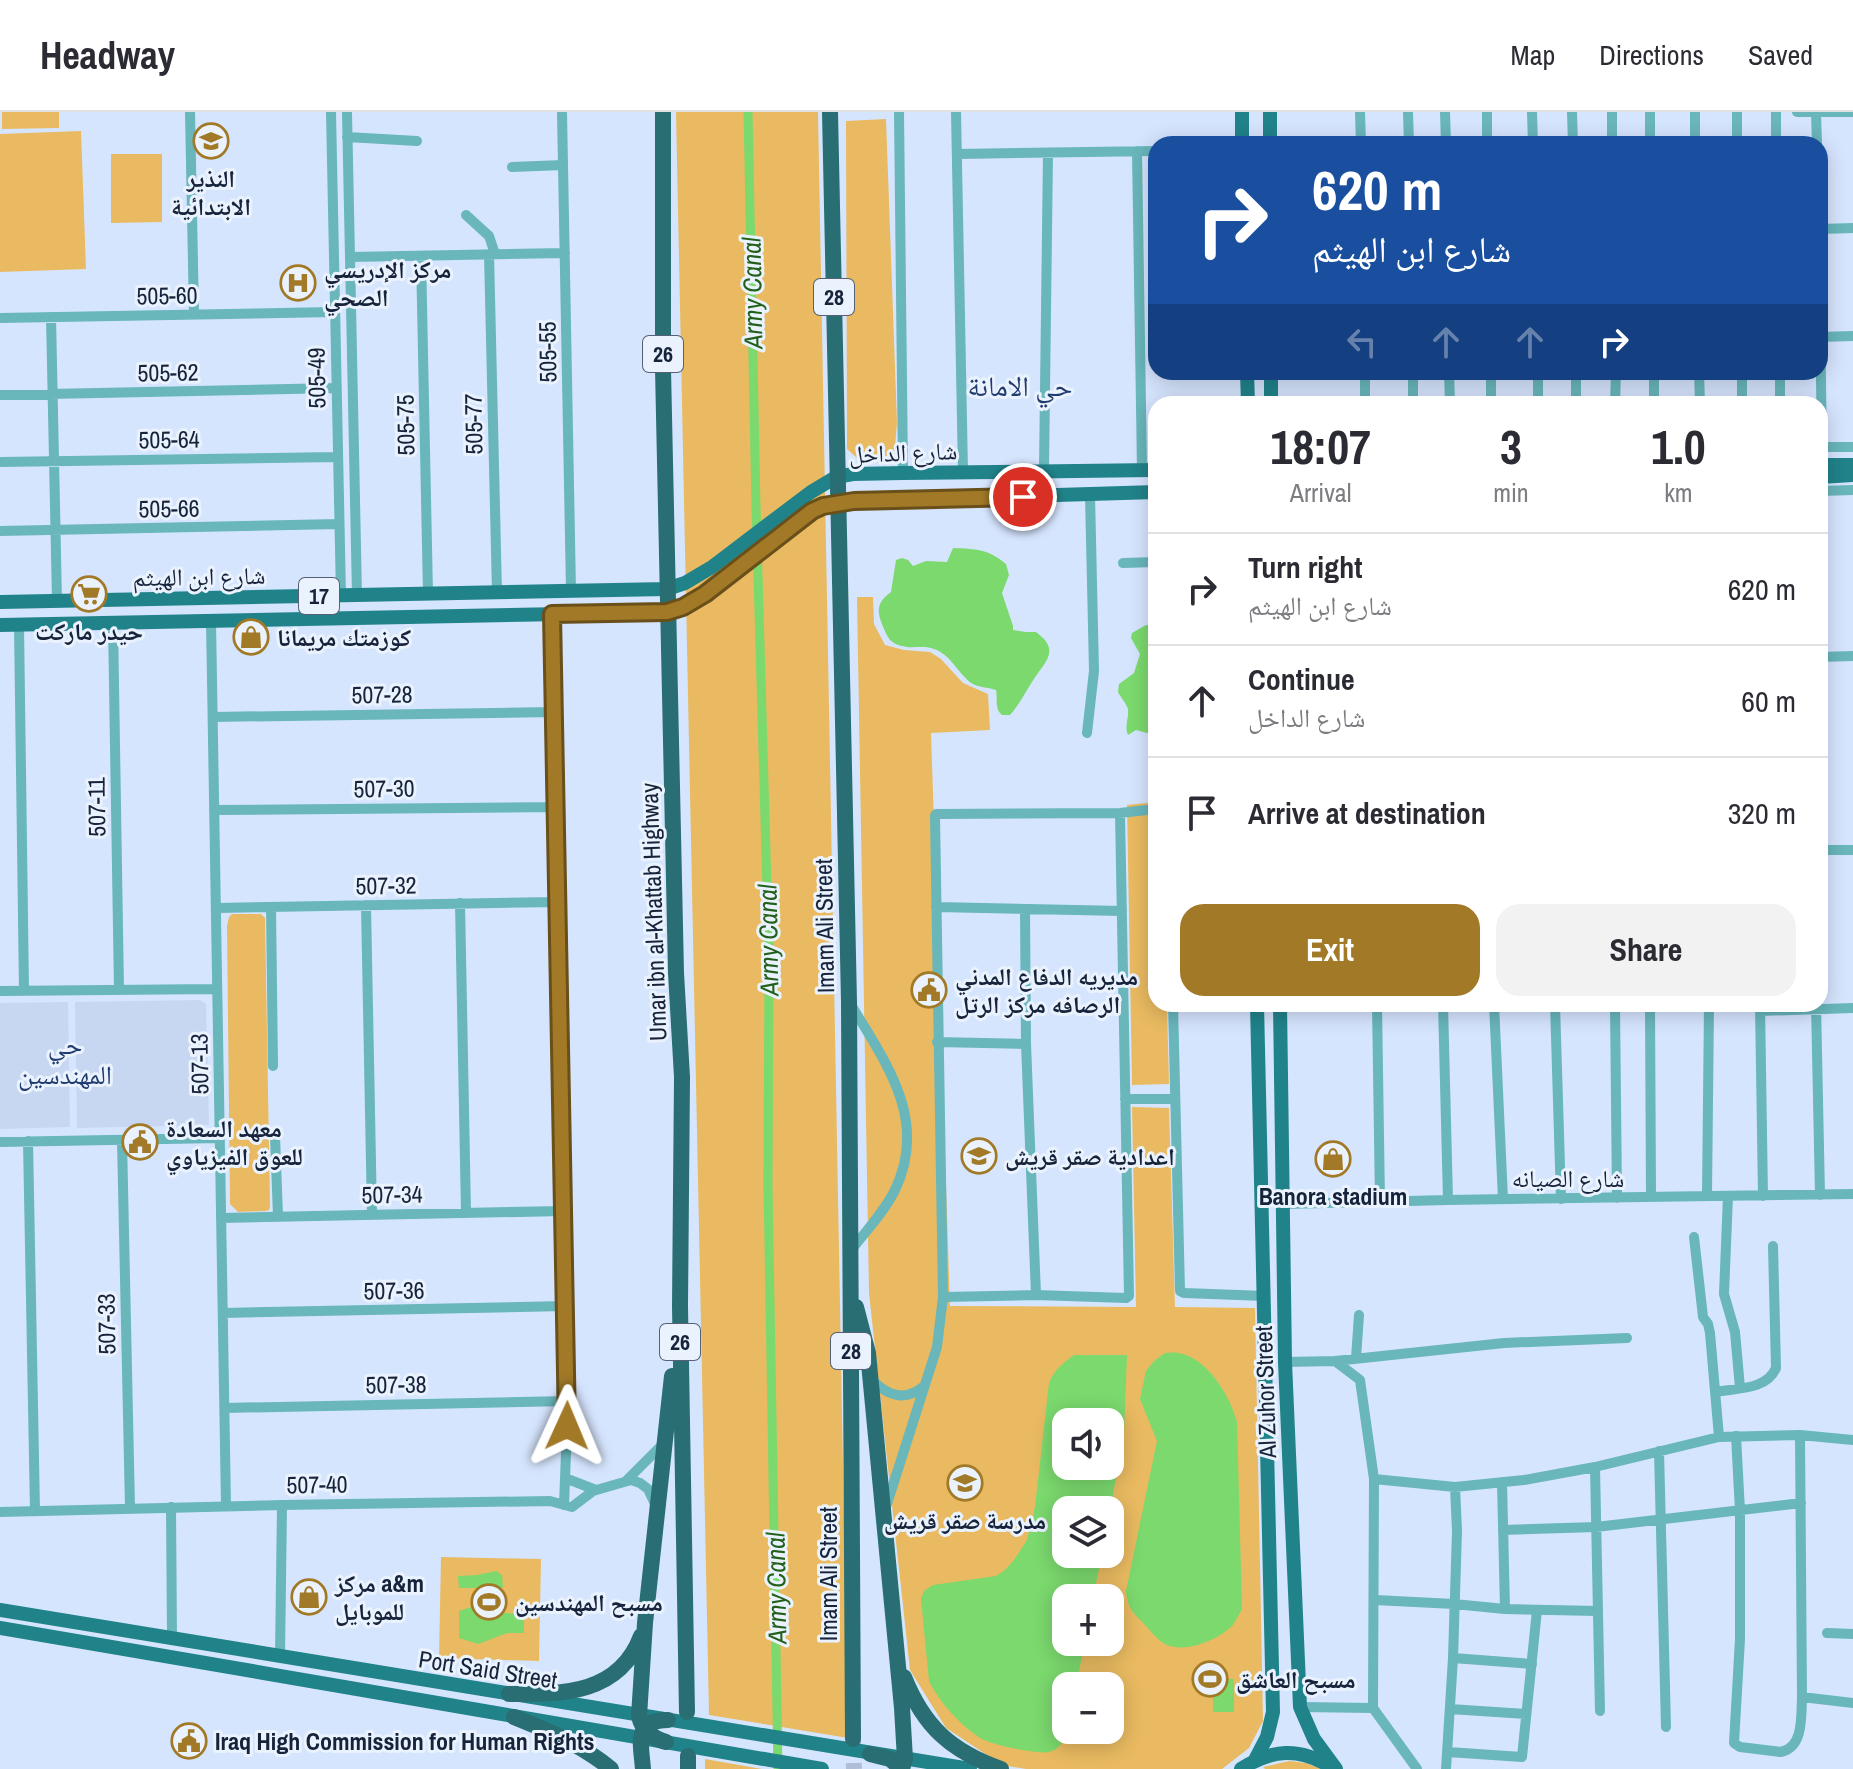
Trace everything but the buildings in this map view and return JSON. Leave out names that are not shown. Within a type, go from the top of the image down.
[{"type":"highway","name":"Umar ibn al-Khattab Highway","points":[[663,112],[663,369],[676,973],[682,1077],[680,1306],[687,1712]]},
{"type":"highway","name":"Imam Ali Street","points":[[830,112],[849,1002],[853,1739]]},
{"type":"highway","points":[[851,1288],[867,1346],[871,1379],[897,1655],[900,1764],[870,1754]]},
{"type":"highway","points":[[643,1769],[648,1730],[645,1623],[680,1306]]},
{"type":"highway","points":[[509,1694],[579,1691],[605,1679],[632,1655],[645,1623]]},
{"type":"highway","points":[[897,1655],[922,1715],[937,1731],[968,1754],[1001,1769]]},
{"type":"highway","points":[[514,1717],[579,1746],[611,1769]]},
{"type":"highway","points":[[648,1730],[668,1720]]},
{"type":"main road","points":[[1242,112],[1242,136]]},
{"type":"main road","points":[[1270,112],[1270,136]]},
{"type":"main road","points":[[1828,465],[1853,465]]},
{"type":"main road","name":"شارع الداخل","points":[[638,590],[667,589],[685,583],[712,567],[822,484],[836,477],[903,473],[1148,470]]},
{"type":"main road","points":[[1828,477],[1853,475]]},
{"type":"main road","name":"شارع الداخل","points":[[636,613],[667,612],[693,602],[812,511],[823,506],[870,501],[1148,492]]},
{"type":"main road","name":"شارع ابن الهيثم","points":[[0,602],[638,590]]},
{"type":"main road","points":[[517,593],[518,615]]},
{"type":"main road","name":"شارع ابن الهيثم","points":[[0,625],[636,613]]},
{"type":"main road","name":"Al Zuhor Street","points":[[1255,1760],[1267,1737],[1273,1712],[1257,1012]]},
{"type":"main road","name":"Al Zuhor Street","points":[[1280,1012],[1285,1362],[1300,1707],[1314,1739],[1335,1769]]},
{"type":"main road","points":[[1265,1296],[1285,1297]]},
{"type":"main road","name":"Port Said Street","points":[[0,1610],[509,1694],[648,1730],[822,1769]]},
{"type":"main road","name":"Port Said Street","points":[[0,1628],[304,1678],[514,1717],[648,1730]]},
{"type":"main road","points":[[668,1720],[870,1754]]},
{"type":"main road","points":[[1241,1769],[1275,1753],[1297,1753],[1317,1758],[1335,1769]]},
{"type":"main road","points":[[900,1764],[970,1769]]},
{"type":"street","points":[[190,112],[194,314]]},
{"type":"street","name":"505-49","points":[[331,112],[341,596]]},
{"type":"street","name":"505-49","points":[[347,112],[357,596]]},
{"type":"street","name":"505-55","points":[[562,112],[571,591]]},
{"type":"street","points":[[900,112],[903,473]]},
{"type":"street","points":[[956,112],[963,472]]},
{"type":"street","points":[[1360,112],[1361,136]]},
{"type":"street","points":[[1408,112],[1409,136]]},
{"type":"street","points":[[1445,112],[1446,136]]},
{"type":"street","points":[[1487,112],[1487,136]]},
{"type":"street","points":[[1532,112],[1533,136]]},
{"type":"street","points":[[1572,112],[1573,136]]},
{"type":"street","points":[[1612,112],[1612,136]]},
{"type":"street","points":[[1650,112],[1650,136]]},
{"type":"street","points":[[1695,112],[1695,136]]},
{"type":"street","points":[[1737,112],[1737,136]]},
{"type":"street","points":[[1776,112],[1776,136]]},
{"type":"street","points":[[1797,112],[1853,112]]},
{"type":"street","points":[[1816,112],[1817,136]]},
{"type":"street","points":[[347,137],[417,141]]},
{"type":"street","points":[[1137,151],[1148,443]]},
{"type":"street","points":[[957,154],[1148,151]]},
{"type":"street","points":[[1044,470],[1048,153]]},
{"type":"street","points":[[512,167],[563,165]]},
{"type":"street","points":[[466,215],[489,236],[492,254]]},
{"type":"street","points":[[1828,229],[1853,228]]},
{"type":"street","points":[[350,257],[565,253]]},
{"type":"street","name":"505-77","points":[[492,254],[497,593]]},
{"type":"street","name":"505-75","points":[[421,256],[428,594]]},
{"type":"street","name":"505-60","points":[[0,318],[335,312]]},
{"type":"street","points":[[51,317],[57,601]]},
{"type":"street","points":[[1828,337],[1853,336]]},
{"type":"street","name":"505-62","points":[[0,395],[336,388]]},
{"type":"street","points":[[1828,447],[1853,447]]},
{"type":"street","name":"505-64","points":[[0,462],[338,457]]},
{"type":"street","points":[[1828,491],[1853,490]]},
{"type":"street","points":[[1087,733],[1094,671],[1090,495]]},
{"type":"street","name":"505-66","points":[[0,531],[339,524]]},
{"type":"street","points":[[1123,563],[1148,562]]},
{"type":"street","points":[[552,614],[568,1401],[564,1505],[574,1506],[596,1490],[627,1480],[644,1485],[658,1510]]},
{"type":"street","name":"507-13","points":[[211,621],[226,1506]]},
{"type":"street","name":"507-11","points":[[113,623],[119,990]]},
{"type":"street","points":[[19,625],[24,991]]},
{"type":"street","points":[[1828,657],[1853,656]]},
{"type":"street","name":"507-28","points":[[213,717],[553,712]]},
{"type":"street","name":"507-30","points":[[214,810],[555,807]]},
{"type":"street","points":[[883,1517],[937,1347],[943,1297],[935,815],[1120,813],[1148,810]]},
{"type":"street","points":[[943,1297],[1129,1296],[1120,813]]},
{"type":"street","points":[[1828,850],[1853,850]]},
{"type":"street","name":"507-32","points":[[216,908],[557,902]]},
{"type":"street","points":[[460,903],[466,1213]]},
{"type":"street","points":[[366,905],[372,1214]]},
{"type":"street","points":[[271,907],[273,1066]]},
{"type":"street","points":[[936,907],[1122,911]]},
{"type":"street","points":[[1025,910],[1026,1044],[1036,1295]]},
{"type":"street","points":[[0,991],[217,989]]},
{"type":"street","points":[[849,1002],[898,1086],[907,1138],[906,1155],[896,1188],[850,1251]]},
{"type":"street","points":[[1828,1007],[1853,1008]]},
{"type":"street","points":[[1173,1012],[1180,1291],[1265,1296]]},
{"type":"street","points":[[1377,1012],[1380,1202]]},
{"type":"street","points":[[1443,1012],[1448,1200]]},
{"type":"street","points":[[1494,1012],[1503,1199]]},
{"type":"street","points":[[1555,1012],[1561,1199]]},
{"type":"street","points":[[1615,1012],[1617,1198]]},
{"type":"street","points":[[1650,1012],[1651,1197]]},
{"type":"street","points":[[1707,1196],[1709,1012]]},
{"type":"street","points":[[1760,1012],[1763,1196]]},
{"type":"street","points":[[1816,1012],[1820,1195]]},
{"type":"street","points":[[937,1042],[1026,1044]]},
{"type":"street","points":[[1125,1099],[1175,1099]]},
{"type":"street","points":[[275,1136],[278,1216]]},
{"type":"street","points":[[0,1142],[220,1138]]},
{"type":"street","name":"507-33","points":[[122,1140],[130,1508]]},
{"type":"street","points":[[28,1141],[35,1511]]},
{"type":"street","name":"شارع الصيانه","points":[[1284,1204],[1853,1194]]},
{"type":"street","points":[[1728,1196],[1724,1294],[1735,1332],[1740,1388]]},
{"type":"street","name":"507-34","points":[[221,1218],[563,1211]]},
{"type":"street","points":[[1694,1237],[1703,1317],[1709,1328],[1719,1437]]},
{"type":"street","points":[[1716,1392],[1766,1383],[1774,1374],[1773,1246]]},
{"type":"street","name":"507-36","points":[[223,1313],[566,1306]]},
{"type":"street","points":[[1356,1358],[1359,1315]]},
{"type":"street","points":[[1285,1362],[1335,1361],[1504,1343],[1627,1338]]},
{"type":"street","points":[[1335,1361],[1360,1380],[1374,1479],[1373,1708],[1417,1769]]},
{"type":"street","points":[[871,1379],[886,1392],[903,1396],[911,1395],[925,1384]]},
{"type":"street","name":"507-38","points":[[225,1408],[568,1401]]},
{"type":"street","points":[[1374,1479],[1455,1487],[1524,1480],[1595,1467],[1719,1437],[1800,1435],[1853,1440]]},
{"type":"street","points":[[1736,1436],[1740,1511],[1740,1639],[1734,1743],[1740,1747],[1781,1752],[1788,1751],[1800,1731],[1800,1435]]},
{"type":"street","points":[[627,1480],[665,1442]]},
{"type":"street","points":[[1659,1451],[1666,1727]]},
{"type":"street","points":[[1595,1467],[1600,1711]]},
{"type":"street","points":[[565,1478],[596,1490]]},
{"type":"street","points":[[1502,1482],[1505,1609]]},
{"type":"street","points":[[1446,1769],[1453,1658],[1457,1531],[1455,1487]]},
{"type":"street","name":"507-40","points":[[0,1512],[552,1501],[564,1505]]},
{"type":"street","points":[[1503,1530],[1596,1527],[1801,1503]]},
{"type":"street","points":[[280,1657],[282,1505]]},
{"type":"street","points":[[171,1507],[172,1639]]},
{"type":"street","points":[[1375,1600],[1505,1609],[1598,1611]]},
{"type":"street","points":[[1448,1752],[1522,1757],[1537,1610]]},
{"type":"street","points":[[1827,1633],[1853,1634]]},
{"type":"street","points":[[1453,1658],[1532,1664]]},
{"type":"street","points":[[1802,1697],[1853,1703]]},
{"type":"street","points":[[1300,1707],[1373,1708]]},
{"type":"street","points":[[1450,1709],[1526,1714]]},
{"type":"shaded area","points":[[2,112],[59,112],[59,128],[2,129]]},
{"type":"shaded area","points":[[676,112],[818,112],[848,1738],[709,1715]]},
{"type":"shaded area","points":[[886,119],[897,423],[894,458],[880,463],[857,458],[847,449],[846,121]]},
{"type":"shaded area","points":[[81,131],[86,269],[0,272],[0,134]]},
{"type":"shaded area","points":[[111,154],[162,154],[162,222],[111,223]]},
{"type":"shaded area","points":[[953,548],[981,551],[1006,564],[1009,575],[1002,593],[1013,630],[1036,632],[1048,645],[1048,657],[1010,715],[1000,712],[996,690],[971,683],[940,651],[894,643],[880,619],[879,606],[891,592],[896,560],[908,560],[913,566],[926,561],[947,562]]},
{"type":"shaded area","points":[[857,597],[873,597],[874,624],[885,645],[930,652],[941,659],[963,683],[988,694],[990,730],[931,733],[950,1306],[1136,1307],[1132,1107],[1169,1108],[1175,1307],[1255,1308],[1263,1721],[1249,1748],[1222,1769],[1026,1769],[1002,1765],[946,1728],[910,1670],[869,1293]]},
{"type":"shaded area","points":[[1148,625],[1148,733],[1136,730],[1128,735],[1128,709],[1118,692],[1119,684],[1134,673],[1140,654],[1131,638],[1132,633]]},
{"type":"shaded area","points":[[1148,803],[1148,1012],[1167,1012],[1169,1084],[1132,1085],[1127,805]]},
{"type":"shaded area","points":[[232,914],[261,914],[265,918],[270,1206],[266,1211],[238,1212],[230,1204],[227,926]]},
{"type":"shaded area","points":[[200,1000],[206,1004],[209,1125],[77,1128],[75,1002]]},
{"type":"shaded area","points":[[68,1002],[70,1127],[0,1129],[0,1003]]},
{"type":"shaded area","points":[[1165,1353],[1189,1356],[1208,1370],[1223,1390],[1237,1422],[1242,1609],[1232,1626],[1219,1636],[1183,1647],[1167,1645],[1155,1636],[1131,1609],[1126,1591],[1157,1441],[1140,1399],[1146,1371]]},
{"type":"shaded area","points":[[1074,1355],[1127,1355],[1124,1435],[1124,1408],[1052,1408],[1052,1480],[1116,1480],[1113,1496],[1052,1496],[1052,1568],[1099,1568],[1096,1584],[1052,1584],[1052,1656],[1082,1656],[1079,1672],[1052,1672],[1052,1744],[1061,1744],[1048,1752],[1034,1752],[980,1738],[944,1705],[929,1681],[921,1599],[924,1591],[933,1585],[996,1576],[1014,1560],[1027,1540],[1035,1507],[1049,1383],[1057,1370]]},
{"type":"shaded area","points":[[441,1557],[541,1559],[539,1661],[439,1658]]},
{"type":"shaded area","points":[[496,1571],[502,1575],[503,1587],[497,1592],[459,1588],[458,1576]]},
{"type":"shaded area","points":[[478,1605],[505,1613],[524,1614],[524,1633],[507,1633],[478,1644],[459,1638],[459,1611]]},
{"type":"shaded area","points":[[1213,1679],[1234,1679],[1234,1712],[1213,1712]]},
{"type":"shaded area","points":[[705,1759],[762,1769],[705,1769]]},
{"type":"shaded area","points":[[1289,1761],[1306,1763],[1321,1769],[1263,1767]]},
{"type":"waterway","name":"Army Canal","points":[[748,112],[769,958],[768,1186],[778,1769]]},
{"type":"tunnel","points":[[853,1739],[854,1769]]},
{"type":"place","name":"النذير الابتدائية","points":[[211,141]]},
{"type":"place","name":"مركز الإدريسي الصحي","points":[[298,283]]},
{"type":"place","name":"حيدر ماركت","points":[[89,594]]},
{"type":"place","name":"كوزمتك مريمانا","points":[[251,637]]},
{"type":"place","name":"مديريه الدفاع المدني الرصافه مركز الرتل","points":[[929,990]]},
{"type":"place","name":"معهد السعادة للعوق الفيزياوي","points":[[140,1142]]},
{"type":"place","name":"اعدادية صقر قريش","points":[[979,1156]]},
{"type":"place","name":"Banora stadium","points":[[1333,1159]]},
{"type":"place","name":"مدرسة صقر قريش","points":[[965,1483]]},
{"type":"place","name":"مركز a&m للموبايل","points":[[309,1597]]},
{"type":"place","name":"مسبح المهندسين","points":[[489,1602]]},
{"type":"place","name":"مسبح العاشق","points":[[1210,1679]]},
{"type":"place","name":"Iraq High Commission for Human Rights","points":[[189,1741]]},
{"type":"district","name":"حي الامانة","points":[[1020,386]]},
{"type":"district","name":"حي المهندسين","points":[[65,1059]]},
{"type":"route","points":[[567,1426],[552,614],[667,612],[683,607],[823,506],[854,501],[1023,497]]}]
